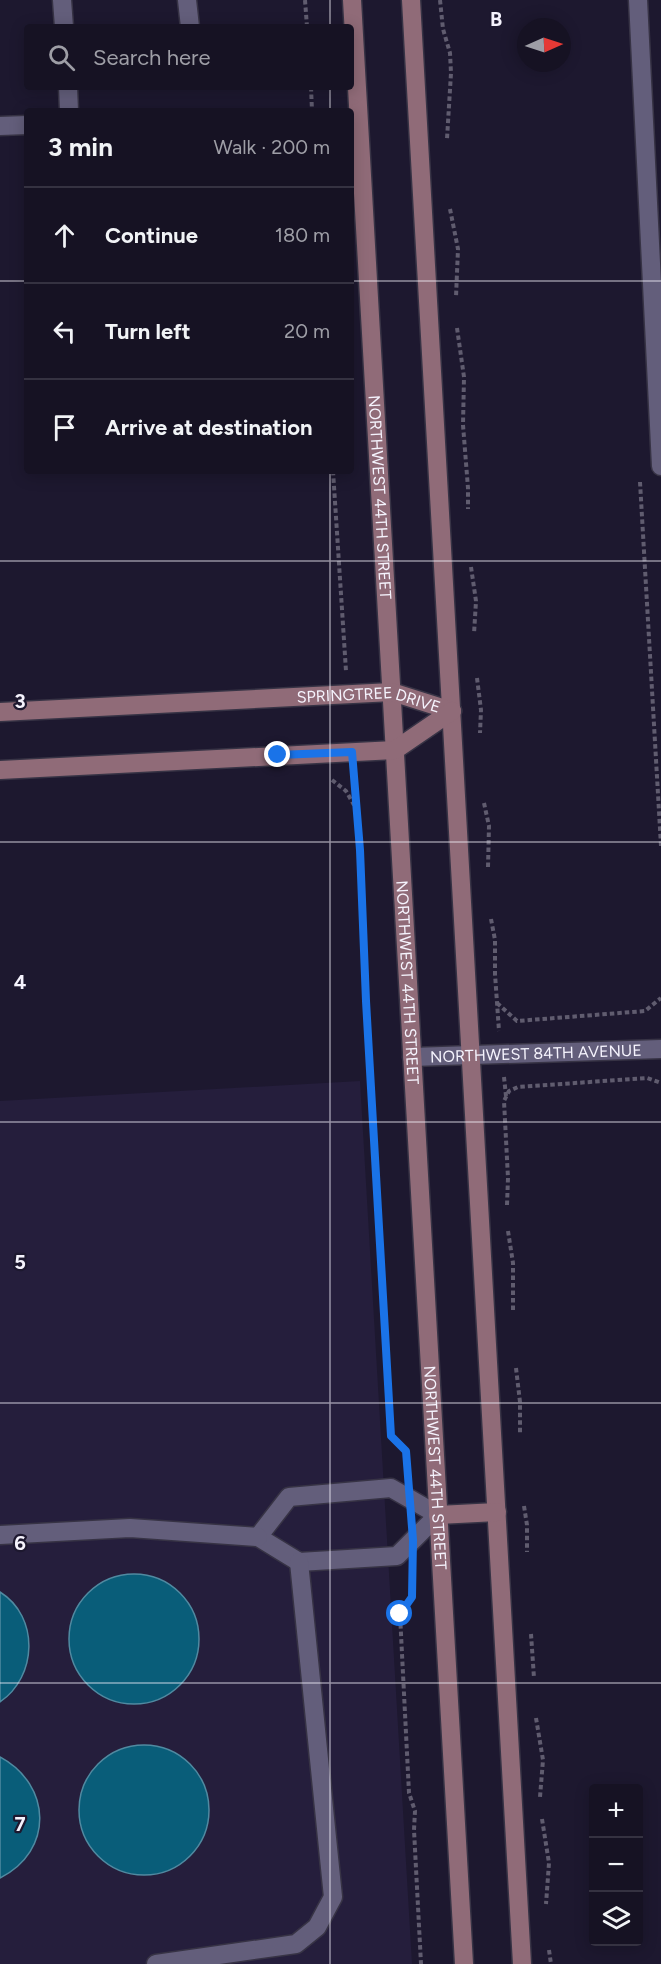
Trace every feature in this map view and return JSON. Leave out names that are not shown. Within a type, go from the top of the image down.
[{"type":"street","points":[[62,0],[64,24]]},
{"type":"street","points":[[187,0],[190,24]]},
{"type":"street","name":"NORTHWEST 44TH STREET","points":[[352,0],[353,24]]},
{"type":"street","points":[[411,0],[522,1964]]},
{"type":"street","points":[[638,0],[661,465]]},
{"type":"street","name":"NORTHWEST 44TH STREET","points":[[354,35],[464,1964]]},
{"type":"street","points":[[68,90],[69,108]]},
{"type":"street","points":[[0,126],[24,125]]},
{"type":"street","name":"SPRINGTREE DRIVE","points":[[0,712],[392,692],[452,711]]},
{"type":"street","name":"SPRINGTREE DRIVE","points":[[395,750],[452,711]]},
{"type":"street","points":[[0,771],[395,750]]},
{"type":"street","name":"NORTHWEST 84TH AVENUE","points":[[412,1057],[661,1050]]},
{"type":"street","points":[[258,1537],[289,1497],[391,1488],[438,1515],[497,1512]]},
{"type":"street","points":[[0,1535],[130,1528],[258,1537],[299,1562],[397,1556],[438,1515]]},
{"type":"street","points":[[156,1964],[296,1944],[317,1927],[333,1897],[299,1562]]},
{"type":"path","points":[[305,0],[307,24]]},
{"type":"path","points":[[440,0],[442,29],[450,53],[451,73],[447,146]]},
{"type":"path","points":[[310,90],[312,108]]},
{"type":"path","points":[[450,200],[458,249],[456,307]]},
{"type":"path","points":[[456,319],[464,377],[463,425],[468,510]]},
{"type":"path","points":[[333,474],[347,695]]},
{"type":"path","points":[[640,476],[661,846]]},
{"type":"path","points":[[470,562],[476,601],[474,638]]},
{"type":"path","points":[[476,672],[482,710],[480,735]]},
{"type":"path","points":[[352,752],[360,850],[366,1001],[391,1436],[406,1451],[411,1500]]},
{"type":"path","points":[[483,798],[489,826],[488,875]]},
{"type":"path","points":[[489,910],[495,940],[500,1054]]},
{"type":"path","points":[[497,1003],[517,1021],[645,1011],[661,998]]},
{"type":"path","points":[[507,1209],[508,1178],[504,1101],[509,1091],[518,1087],[647,1078],[661,1083]]},
{"type":"path","points":[[508,1230],[513,1263],[513,1319]]},
{"type":"path","points":[[515,1361],[520,1402],[520,1437]]},
{"type":"path","points":[[524,1504],[527,1525],[526,1560]]},
{"type":"path","points":[[413,1540],[412,1597],[400,1614],[409,1793],[415,1811],[414,1830],[422,1964]]},
{"type":"path","points":[[531,1626],[534,1681]]},
{"type":"path","points":[[536,1716],[543,1760],[539,1805]]},
{"type":"path","points":[[541,1817],[549,1863],[546,1914]]},
{"type":"path","points":[[548,1944],[551,1964]]},
{"type":"shaded area","points":[[360,1081],[412,1964],[0,1964],[0,1101]]},
{"type":"water","points":[[134,1574],[159,1579],[180,1593],[194,1614],[199,1639],[194,1664],[180,1685],[159,1699],[134,1704],[109,1699],[88,1685],[74,1664],[69,1639],[74,1614],[88,1593],[109,1579]]},
{"type":"water","points":[[0,1592],[13,1603],[22,1616],[29,1647],[27,1663],[21,1678],[0,1702]]},
{"type":"water","points":[[144,1745],[169,1750],[190,1764],[204,1785],[209,1810],[204,1835],[190,1856],[169,1870],[144,1875],[119,1870],[98,1856],[84,1835],[79,1810],[84,1785],[98,1764],[119,1750]]},
{"type":"water","points":[[0,1757],[17,1769],[30,1784],[37,1800],[40,1818],[37,1835],[30,1852],[18,1866],[0,1878]]},
{"type":"route","points":[[278,755],[352,752],[360,850],[366,1001],[391,1436],[406,1451],[411,1500],[412,1597],[400,1614]]}]
